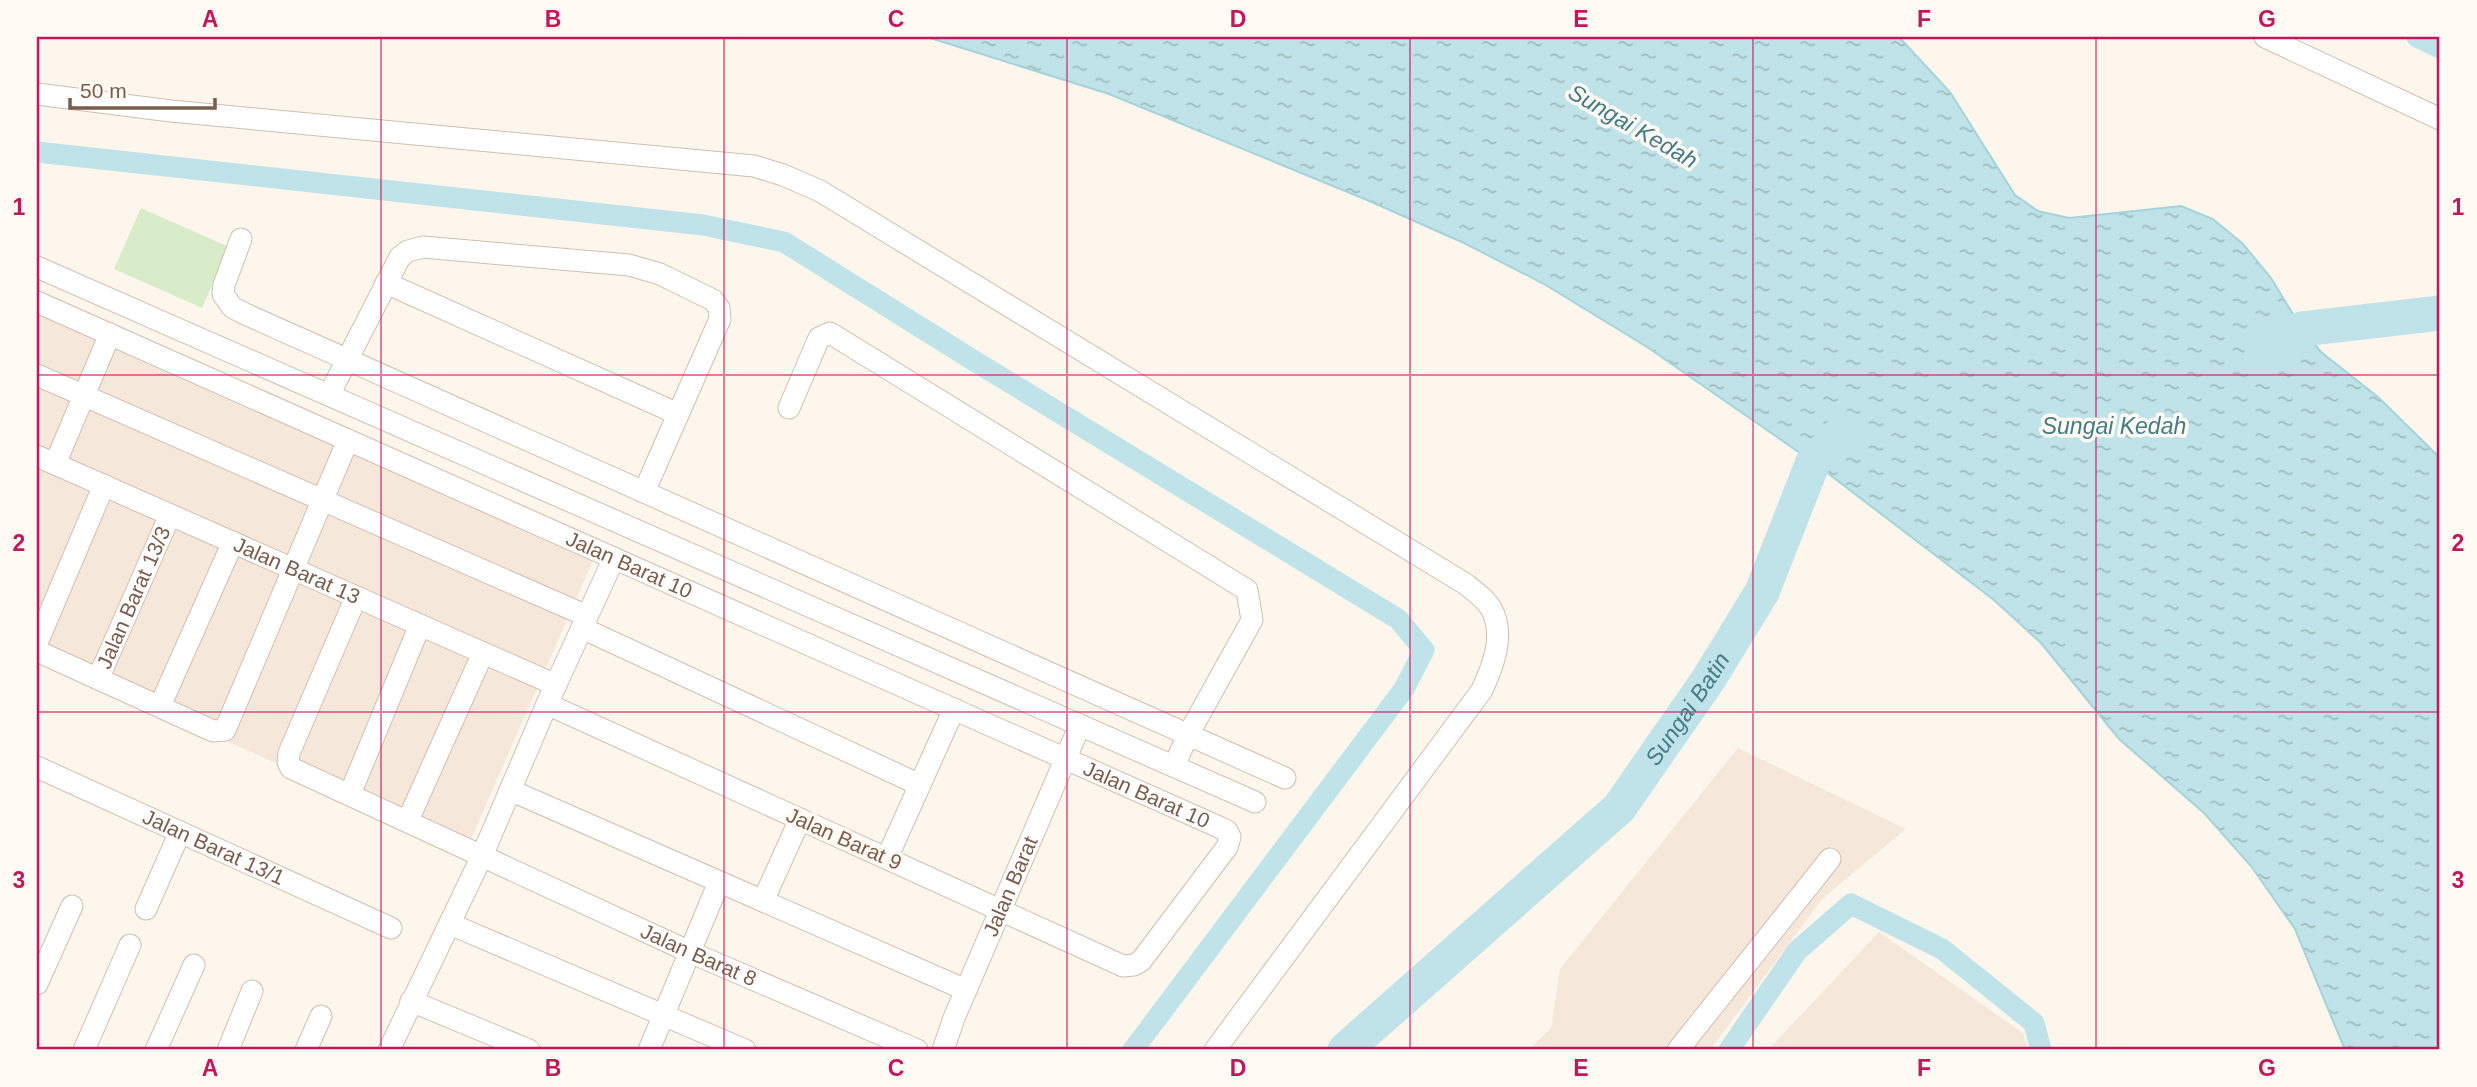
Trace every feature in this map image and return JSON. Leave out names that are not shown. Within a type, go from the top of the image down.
[{"type":"street","points":[[2265,37],[2440,119]]},
{"type":"street","points":[[37,94],[185,112],[754,166],[783,175],[829,197],[1464,583],[1492,610],[1497,631],[1497,653],[1482,690],[1215,1050]]},
{"type":"street","points":[[241,239],[223,285],[223,294],[225,301],[243,313],[1285,778]]},
{"type":"street","points":[[329,396],[400,257],[408,250],[423,247],[629,265],[660,274],[713,300],[719,308],[720,318],[644,492]]},
{"type":"street","points":[[37,267],[1255,802]]},
{"type":"street","points":[[387,283],[678,414]]},
{"type":"street","name":"Jalan Barat 10","points":[[37,302],[1227,831],[1230,837],[1227,847],[1141,961]]},
{"type":"street","points":[[789,408],[819,338],[830,333],[1247,590],[1252,620],[1188,735],[1174,766]]},
{"type":"street","points":[[43,464],[84,395],[110,334]]},
{"type":"street","points":[[37,375],[323,499],[585,622],[920,785]]},
{"type":"street","points":[[37,650],[213,731],[225,730],[348,440]]},
{"type":"street","name":"Jalan Barat 13","points":[[43,464],[104,485],[483,653],[552,694]]},
{"type":"street","points":[[37,643],[104,485]]},
{"type":"street","name":"Jalan Barat 13/3","points":[[98,679],[170,515]]},
{"type":"street","points":[[160,706],[233,542]]},
{"type":"street","points":[[389,1050],[482,856],[614,558]]},
{"type":"street","name":"Jalan Barat 8","points":[[356,597],[289,753],[288,762],[291,768],[690,952],[917,1050]]},
{"type":"street","points":[[350,794],[420,625]]},
{"type":"street","points":[[408,820],[483,653]]},
{"type":"street","name":"Jalan Barat 9","points":[[552,694],[800,819],[1124,966],[1141,961]]},
{"type":"street","points":[[887,858],[954,709]]},
{"type":"street","name":"Jalan Barat","points":[[943,1050],[1080,725]]},
{"type":"street","name":"Jalan Barat 13/1","points":[[37,767],[391,928]]},
{"type":"street","points":[[510,790],[967,990]]},
{"type":"street","points":[[763,901],[800,819]]},
{"type":"street","points":[[146,909],[180,832]]},
{"type":"street","points":[[1678,1050],[1830,859]]},
{"type":"street","points":[[649,1050],[719,881]]},
{"type":"street","points":[[37,984],[72,906]]},
{"type":"street","points":[[450,924],[745,1050]]},
{"type":"street","points":[[83,1050],[130,945]]},
{"type":"street","points":[[156,1050],[194,965]]},
{"type":"street","points":[[228,1050],[252,991]]},
{"type":"street","points":[[411,1001],[529,1050]]},
{"type":"street","points":[[306,1050],[321,1016]]},
{"type":"shaded area","points":[[37,289],[602,540],[467,848],[37,657]]},
{"type":"shaded area","points":[[1738,748],[1906,829],[1822,899],[1710,1050],[1529,1050],[1551,1028],[1560,969]]},
{"type":"shaded area","points":[[1879,932],[2023,1033],[2028,1050],[1768,1050]]},
{"type":"green space","points":[[141,208],[229,247],[202,308],[114,269]]},
{"type":"water","name":"Sungai Kedah","points":[[927,37],[1899,37],[1950,92],[2015,195],[2038,211],[2069,218],[2181,206],[2213,219],[2243,244],[2271,278],[2302,329],[2321,352],[2378,397],[2440,458],[2440,1050],[2345,1050],[2295,929],[2251,866],[2204,813],[2119,739],[2041,643],[1994,600],[1813,462],[1647,347],[1544,284],[1464,243],[1367,200],[1109,94]]},
{"type":"waterway","points":[[2417,37],[2440,48]]},
{"type":"waterway","points":[[37,152],[703,225],[784,242],[1398,619],[1424,650],[1404,689],[1133,1050]]},
{"type":"waterway","points":[[2262,353],[2302,329],[2440,313]]},
{"type":"waterway","name":"Sungai Batin","points":[[1345,1050],[1619,808],[1708,680],[1762,592],[1813,462],[1846,428]]},
{"type":"waterway","points":[[1729,1050],[1797,951],[1851,904],[1942,949],[2034,1023],[2041,1050]]}]
